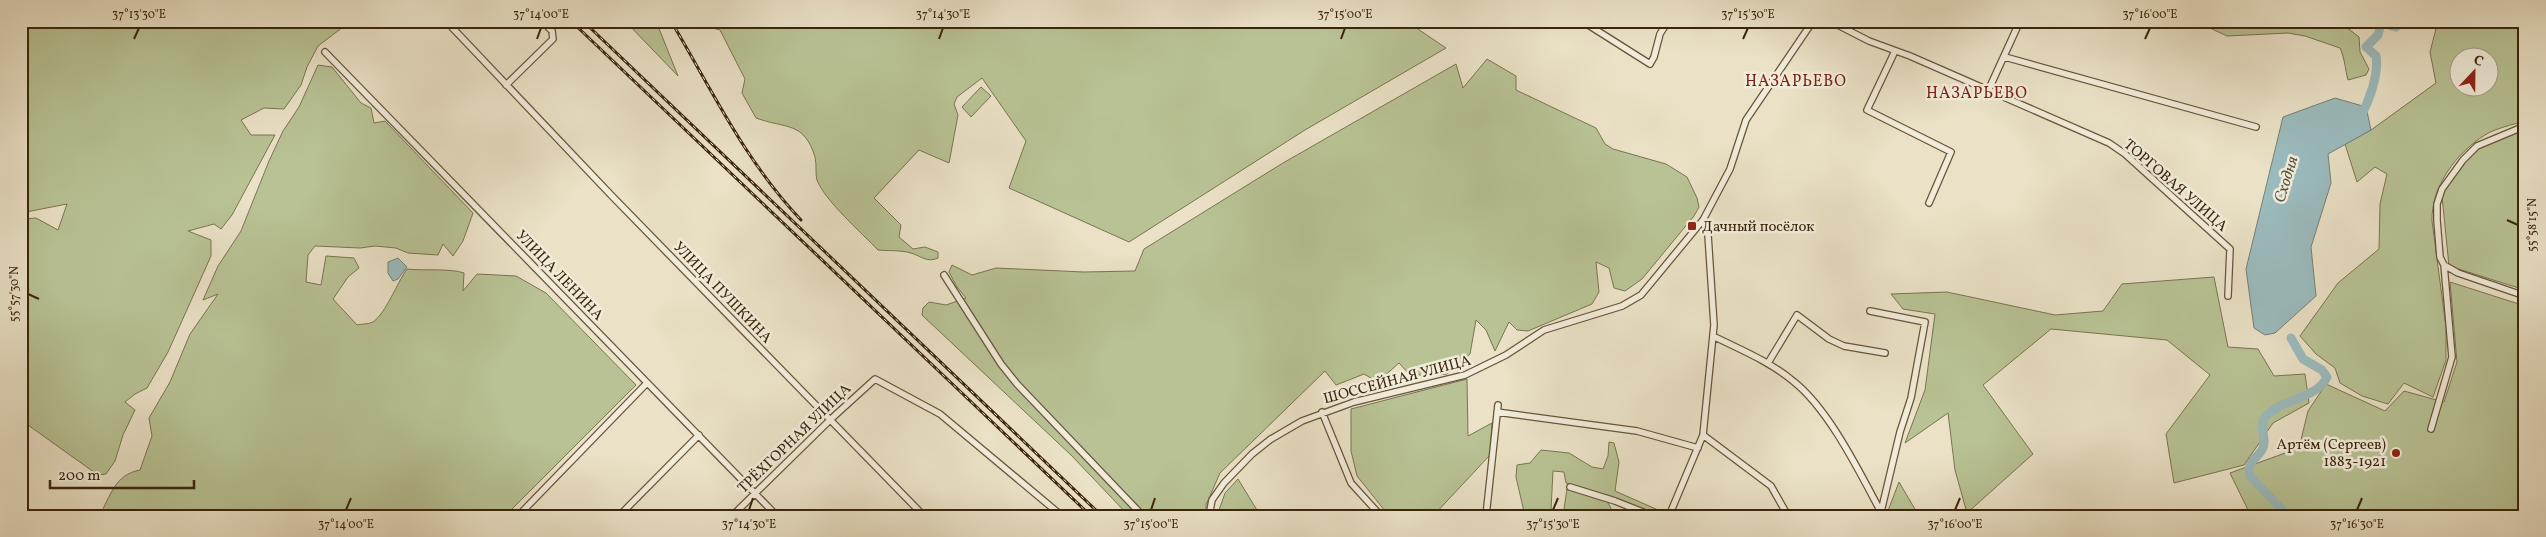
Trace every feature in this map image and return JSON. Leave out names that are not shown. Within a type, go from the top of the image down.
[{"type":"street","name":"УЛИЦА ПУШКИНА","points":[[446,21],[924,516]]},
{"type":"street","points":[[506,84],[553,40],[552,31],[542,21]]},
{"type":"street","points":[[1582,21],[1650,64],[1654,57],[1660,34],[1668,21]]},
{"type":"street","name":"ШОССЕЙНАЯ УЛИЦА","points":[[1208,515],[1216,492],[1252,454],[1288,428],[1322,412],[1354,402],[1465,375],[1486,366],[1544,330],[1622,306],[1641,295],[1703,220],[1730,169],[1746,120],[1813,21]]},
{"type":"street","name":"ТОРГОВАЯ УЛИЦА","points":[[1830,21],[2109,143],[2125,154],[2230,249],[2228,296]]},
{"type":"street","points":[[1988,91],[2020,21]]},
{"type":"street","points":[[1895,51],[1867,110],[1951,152],[1929,203]]},
{"type":"street","name":"УЛИЦА ЛЕНИНА","points":[[325,52],[647,383],[756,492],[777,516]]},
{"type":"street","points":[[2005,57],[2256,126]]},
{"type":"street","points":[[2431,429],[2452,357],[2444,265],[2440,257],[2437,204],[2442,189],[2462,160],[2477,146],[2489,139],[2525,126]]},
{"type":"street","points":[[1669,516],[1703,435],[1713,336],[1708,235],[1703,220]]},
{"type":"street","points":[[2444,265],[2458,272],[2525,296]]},
{"type":"street","points":[[944,275],[1001,364],[1017,384],[1143,516]]},
{"type":"street","points":[[1870,311],[1925,322],[1911,398],[1900,432],[1881,515]]},
{"type":"street","points":[[1768,363],[1797,314],[1830,340],[1844,346],[1885,353]]},
{"type":"street","points":[[1713,336],[1768,363],[1795,382],[1824,413],[1881,515]]},
{"type":"street","name":"ТРЁХГОРНАЯ УЛИЦА","points":[[732,516],[831,419],[875,379],[940,414],[1062,516]]},
{"type":"street","points":[[518,516],[647,383]]},
{"type":"street","points":[[1486,516],[1498,409],[1637,431],[1698,448]]},
{"type":"street","points":[[1322,412],[1351,483],[1382,516]]},
{"type":"street","points":[[619,516],[699,435]]},
{"type":"street","points":[[1703,435],[1772,486],[1788,516]]},
{"type":"street","points":[[1570,488],[1615,501],[1654,516]]},
{"type":"green space","points":[[21,21],[351,21],[318,46],[307,67],[301,85],[284,109],[264,108],[241,120],[251,135],[275,135],[232,215],[221,229],[214,224],[188,231],[211,240],[211,256],[168,352],[147,388],[125,402],[135,410],[123,435],[115,461],[106,474],[98,475],[21,420],[21,219],[36,218],[58,230],[67,204],[21,213]]},
{"type":"green space","points":[[625,21],[656,21],[678,76]]},
{"type":"green space","points":[[705,21],[1406,21],[1446,48],[1305,130],[1129,242],[1009,188],[1026,141],[982,78],[957,97],[954,104],[958,115],[949,163],[919,150],[874,198],[901,225],[899,237],[913,249],[925,247],[938,252],[938,258],[931,260],[907,252],[878,250],[845,217],[821,188],[817,180],[815,157],[811,145],[805,137],[793,128],[756,118],[742,93],[745,79],[720,30],[709,27]]},
{"type":"green space","points":[[2195,21],[2332,21],[2345,26],[2359,37],[2360,52],[2369,69],[2366,75],[2348,80],[2340,48],[2305,36],[2288,33],[2227,36]]},
{"type":"green space","points":[[2438,21],[2525,21],[2525,121],[2494,130],[2474,142],[2464,151],[2447,172],[2436,196],[2433,208],[2432,221],[2446,327],[2446,360],[2433,397],[2404,383],[2388,404],[2362,396],[2340,383],[2335,368],[2316,354],[2300,336],[2338,283],[2379,249],[2380,204],[2387,174],[2375,167],[2357,182],[2345,144],[2371,130],[2436,83],[2430,52]]},
{"type":"green space","points":[[1487,59],[1516,76],[1516,90],[1596,128],[1605,144],[1613,149],[1666,164],[1687,177],[1699,207],[1694,216],[1642,279],[1625,291],[1614,288],[1609,268],[1596,262],[1599,292],[1592,304],[1528,331],[1517,330],[1509,322],[1495,351],[1486,330],[1476,320],[1470,354],[1447,374],[1429,376],[1409,374],[1399,363],[1382,378],[1374,380],[1364,374],[1336,385],[1325,371],[1220,473],[1206,505],[1206,516],[1129,516],[1072,456],[922,315],[923,308],[929,302],[946,305],[966,298],[957,287],[949,272],[952,265],[972,275],[996,268],[1084,272],[1135,271],[1144,249],[1283,163],[1456,64],[1463,88]]},
{"type":"green space","points":[[318,65],[332,67],[361,103],[371,108],[374,123],[385,121],[473,213],[463,241],[453,256],[443,244],[438,255],[408,253],[396,248],[375,246],[360,248],[315,246],[308,255],[306,282],[321,285],[326,256],[354,258],[359,268],[348,277],[333,299],[357,325],[371,323],[378,318],[407,269],[458,271],[464,273],[463,291],[477,274],[516,276],[546,293],[636,385],[505,516],[99,516],[119,481],[124,476],[140,470],[152,436],[149,418],[170,382],[190,334],[218,294],[203,300],[218,266],[241,231],[269,161],[283,131],[299,107]]},
{"type":"green space","points":[[981,87],[991,96],[971,117],[962,107]]},
{"type":"green space","points":[[2525,127],[2525,290],[2449,266],[2442,196],[2456,171],[2484,143]]},
{"type":"green space","points":[[2214,277],[2228,347],[2258,349],[2274,376],[2305,374],[2309,403],[2273,423],[2244,465],[2174,483],[2166,434],[2210,375],[2167,340],[2051,329],[1983,385],[2033,454],[1967,513],[1955,470],[1948,413],[1905,443],[1925,390],[1935,314],[1903,309],[1891,294],[1947,292],[2055,315],[2103,311],[2122,284]]},
{"type":"green space","points":[[2450,282],[2525,306],[2525,516],[2251,516],[2230,473],[2299,448],[2308,411],[2326,384],[2385,411],[2404,391],[2444,402],[2457,362]]},
{"type":"green space","points":[[1467,379],[1468,436],[1492,423],[1490,455],[1433,516],[1389,516],[1357,476],[1351,451],[1351,409]]},
{"type":"green space","points":[[1609,442],[1614,443],[1619,462],[1615,491],[1665,513],[1665,516],[1659,516],[1611,496],[1566,483],[1564,472],[1553,471],[1551,510],[1557,516],[1525,516],[1516,477],[1517,465],[1530,463],[1541,450],[1569,453],[1592,467],[1603,469],[1608,456]]},
{"type":"green space","points":[[1238,479],[1260,516],[1217,516],[1225,493]]},
{"type":"green space","points":[[1899,482],[1919,516],[1886,516]]},
{"type":"green space","points":[[1567,489],[1606,500],[1611,508],[1609,516],[1563,516]]},
{"type":"water","points":[[2335,98],[2366,107],[2371,130],[2328,154],[2331,183],[2311,247],[2316,296],[2275,333],[2265,335],[2254,328],[2246,269],[2283,117]]},
{"type":"water","points":[[398,258],[407,267],[398,279],[393,281],[388,273],[388,262]]},
{"type":"waterway","name":"Сходня","points":[[2360,118],[2370,96],[2377,63],[2376,56],[2366,47],[2378,35],[2381,23],[2396,27],[2401,21]]},
{"type":"waterway","name":"Сходня","points":[[2288,516],[2250,476],[2249,468],[2264,446],[2263,424],[2266,416],[2281,405],[2316,390],[2327,377],[2322,370],[2303,359],[2291,338]]},
{"type":"railway","points":[[571,21],[1091,516]]},
{"type":"railway","points":[[583,21],[1102,516]]},
{"type":"railway","points":[[671,21],[746,149],[763,174],[801,220]]},
{"type":"place","name":"Дачный посёлок","points":[[1692,226]]},
{"type":"place","name":"Артём (Сергеев) 1883-1921","points":[[2396,453]]},
{"type":"district","name":"НАЗАРЬЕВО","points":[[1796,80]]},
{"type":"district","name":"НАЗАРЬЕВО","points":[[1977,92]]}]
